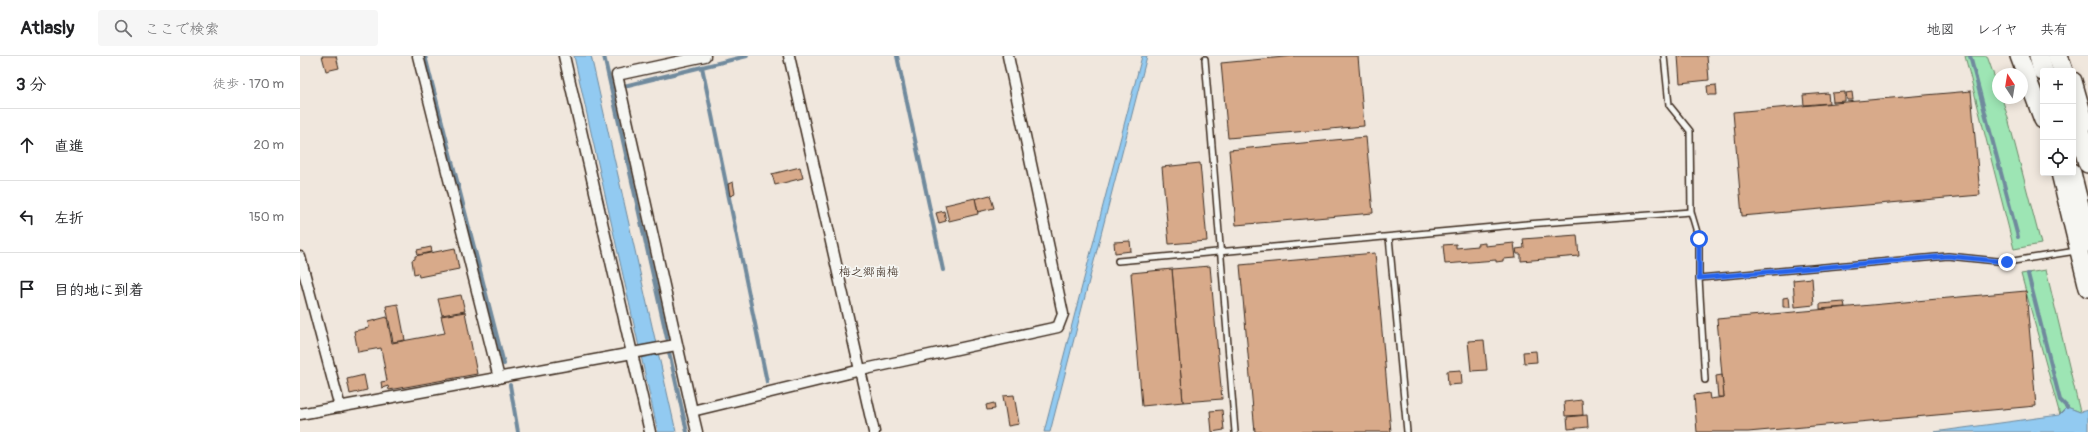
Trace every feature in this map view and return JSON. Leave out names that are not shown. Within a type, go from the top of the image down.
[{"type":"highway","points":[[2019,56],[2040,112]]},
{"type":"highway","points":[[2039,56],[2042,68]]},
{"type":"highway","points":[[2058,56],[2062,68]]},
{"type":"highway","points":[[2066,56],[2069,68]]},
{"type":"highway","points":[[2076,91],[2088,132]]},
{"type":"highway","points":[[2076,119],[2088,163]]},
{"type":"highway","points":[[2061,176],[2084,246]]},
{"type":"highway","points":[[2072,176],[2084,246],[2088,288]]},
{"type":"street","points":[[418,56],[499,378]]},
{"type":"street","points":[[564,56],[634,353],[650,432]]},
{"type":"street","points":[[789,56],[874,432]]},
{"type":"street","points":[[692,411],[861,370],[1058,327],[1063,314],[1008,56]]},
{"type":"street","points":[[697,432],[676,345],[617,75],[699,57]]},
{"type":"street","points":[[300,257],[340,407]]},
{"type":"street","points":[[300,414],[676,345]]},
{"type":"lane","points":[[1664,56],[1669,106],[1690,131],[1691,212],[1699,239],[1699,278],[1705,380]]},
{"type":"lane","points":[[1205,59],[1235,432]]},
{"type":"lane","points":[[1118,261],[1527,224],[1691,212]]},
{"type":"lane","points":[[1389,237],[1407,432]]},
{"type":"lane","points":[[1699,278],[1948,256],[2007,262],[2084,246]]},
{"type":"green space","points":[[1965,56],[1987,56],[1992,70],[1992,104],[2004,104],[2041,244],[2014,249]]},
{"type":"green space","points":[[2046,270],[2080,412],[2067,407],[2060,415],[2021,274]]},
{"type":"water","points":[[574,56],[591,56],[676,432],[658,432]]},
{"type":"water","points":[[1142,56],[1147,56],[1050,432],[1044,432]]},
{"type":"water","points":[[2067,407],[2080,412],[2088,410],[2088,432],[1934,432],[2059,415]]},
{"type":"building","points":[[322,56],[336,56],[339,68],[326,71]]},
{"type":"building","points":[[1295,56],[1358,56],[1364,126],[1228,138],[1221,63]]},
{"type":"building","points":[[1678,56],[1707,56],[1709,80],[1680,83]]},
{"type":"building","points":[[1716,85],[1717,95],[1708,95],[1707,86]]},
{"type":"building","points":[[1971,91],[1980,195],[1742,216],[1733,112]]},
{"type":"building","points":[[1845,92],[1845,101],[1833,102],[1832,93]]},
{"type":"building","points":[[1852,92],[1853,100],[1847,100],[1846,93]]},
{"type":"building","points":[[1828,93],[1829,103],[1804,105],[1803,95]]},
{"type":"building","points":[[1366,137],[1373,213],[1236,225],[1229,150]]},
{"type":"building","points":[[1200,163],[1207,241],[1169,244],[1162,167]]},
{"type":"building","points":[[800,167],[803,178],[775,185],[772,174]]},
{"type":"building","points":[[733,182],[735,194],[730,196],[728,184]]},
{"type":"building","points":[[990,195],[994,208],[978,212],[975,199]]},
{"type":"building","points":[[975,198],[978,214],[949,221],[945,205]]},
{"type":"building","points":[[944,211],[946,221],[939,223],[936,213]]},
{"type":"building","points":[[1577,235],[1579,256],[1521,261],[1521,254],[1517,254],[1516,249],[1524,248],[1523,239]]},
{"type":"building","points":[[1130,241],[1131,251],[1115,253],[1114,242]]},
{"type":"building","points":[[1485,243],[1485,246],[1514,243],[1516,258],[1503,259],[1503,261],[1496,262],[1496,260],[1445,264],[1443,245],[1456,244],[1456,248],[1477,246],[1477,244]]},
{"type":"building","points":[[431,247],[432,252],[418,255],[417,250]]},
{"type":"building","points":[[455,248],[459,269],[419,277],[418,273],[414,274],[412,260],[415,259],[415,256]]},
{"type":"building","points":[[1375,253],[1391,432],[1255,432],[1240,265]]},
{"type":"building","points":[[1210,266],[1222,399],[1183,402],[1172,269]]},
{"type":"building","points":[[1172,269],[1183,402],[1142,406],[1131,273]]},
{"type":"building","points":[[1812,278],[1814,305],[1795,307],[1793,280]]},
{"type":"building","points":[[2026,291],[2036,406],[1748,432],[1697,432],[1694,395],[1709,393],[1710,399],[1724,397],[1717,319]]},
{"type":"building","points":[[461,295],[465,311],[442,315],[438,299]]},
{"type":"building","points":[[1789,297],[1790,307],[1783,307],[1783,298]]},
{"type":"building","points":[[1844,302],[1845,307],[1820,309],[1820,304]]},
{"type":"building","points":[[398,304],[405,340],[393,342],[386,306]]},
{"type":"building","points":[[465,312],[477,374],[389,390],[388,386],[382,388],[381,382],[387,381],[381,348],[358,352],[354,331],[369,328],[368,322],[387,317],[392,343],[445,333],[441,316]]},
{"type":"building","points":[[1484,340],[1487,370],[1471,371],[1468,341]]},
{"type":"building","points":[[1536,351],[1537,362],[1524,363],[1523,352]]},
{"type":"building","points":[[1461,370],[1462,384],[1448,385],[1447,371]]},
{"type":"building","points":[[364,375],[367,390],[350,394],[347,379]]},
{"type":"building","points":[[1722,375],[1724,397],[1718,397],[1716,376]]},
{"type":"building","points":[[1014,395],[1019,424],[1008,426],[1003,396]]},
{"type":"building","points":[[1582,400],[1583,415],[1565,416],[1564,402]]},
{"type":"building","points":[[994,403],[995,409],[987,410],[986,405]]},
{"type":"building","points":[[1222,410],[1224,430],[1212,432],[1210,411]]},
{"type":"building","points":[[1587,415],[1588,427],[1568,429],[1567,417]]},
{"type":"waterway","points":[[425,56],[504,364]]},
{"type":"waterway","points":[[604,56],[667,338]]},
{"type":"waterway","points":[[624,86],[747,56]]},
{"type":"waterway","points":[[897,56],[943,270]]},
{"type":"waterway","points":[[1970,56],[2018,237]]},
{"type":"waterway","points":[[702,67],[767,382]]},
{"type":"waterway","points":[[2028,274],[2060,400],[2067,407]]},
{"type":"waterway","points":[[669,352],[687,432]]},
{"type":"waterway","points":[[510,385],[518,432]]},
{"type":"district","name":"梅之郷南梅","points":[[869,272]]},
{"type":"route","points":[[1699,239],[1699,278],[1948,256],[2007,262]]}]
